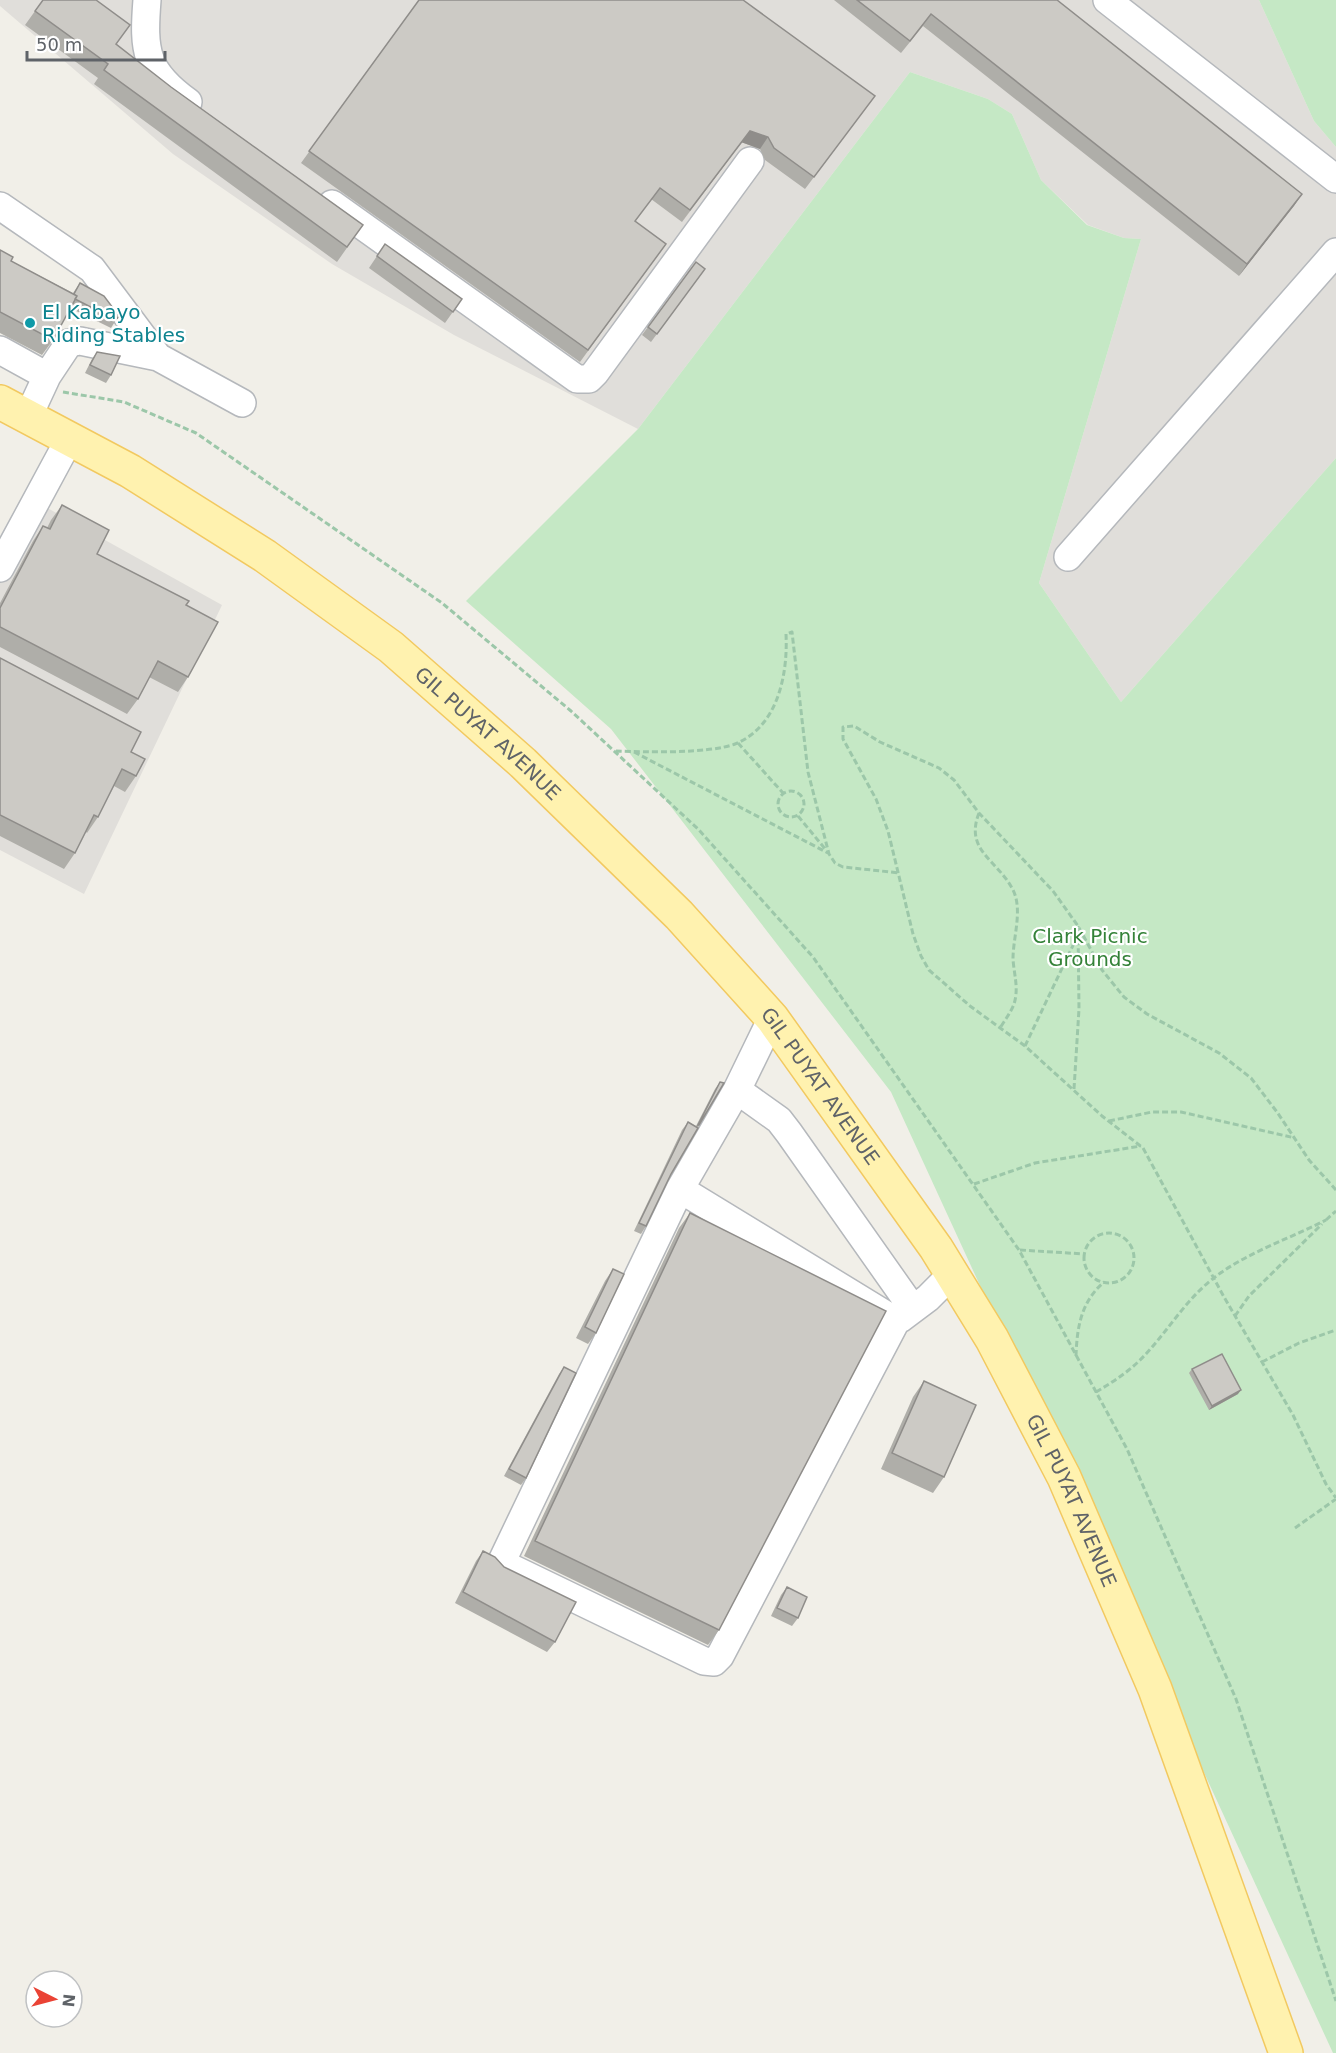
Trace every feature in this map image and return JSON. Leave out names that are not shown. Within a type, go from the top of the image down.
[{"type":"main road","name":"GIL PUYAT AVENUE","points":[[14,410],[130,471],[265,556],[391,647],[548,787],[679,915],[772,1018],[802,1057],[952,1274],[992,1339],[1064,1477],[1155,1689],[1286,2053]]},
{"type":"lane","points":[[147,0],[144,36],[149,61],[162,81],[208,116]]},
{"type":"lane","points":[[1107,0],[1336,179]]},
{"type":"lane","points":[[314,191],[573,376],[585,380],[595,373],[750,161]]},
{"type":"lane","points":[[0,206],[92,269],[158,357]]},
{"type":"lane","points":[[1068,557],[1336,252]]},
{"type":"lane","points":[[14,410],[45,380],[69,343],[80,340],[158,357],[242,403]]},
{"type":"lane","points":[[0,350],[45,380]]},
{"type":"lane","points":[[0,568],[70,438]]},
{"type":"lane","points":[[772,1018],[737,1090],[680,1189],[508,1547],[502,1564],[704,1661],[714,1662],[725,1646],[904,1315],[928,1298],[952,1274]]},
{"type":"lane","points":[[737,1090],[779,1120],[789,1133],[904,1315]]},
{"type":"lane","points":[[680,1189],[904,1315]]},
{"type":"path","points":[[45,380],[65,392],[124,402],[196,433],[442,603],[492,643],[698,829],[813,957],[1019,1250],[1135,1468],[1236,1699],[1336,2001]]},
{"type":"path","points":[[614,751],[712,749],[738,743],[772,711],[782,687],[787,656],[786,634],[792,632],[796,649],[808,772],[829,854]]},
{"type":"path","points":[[1295,1528],[1336,1499],[1142,1146],[1109,1121],[1026,1046],[1000,1028],[930,970],[921,956],[913,934],[900,873],[876,799],[843,739],[843,727],[854,726],[880,742],[939,768],[954,780],[979,813],[1053,891],[1078,926],[1102,970],[1124,997],[1147,1014],[1182,1031],[1227,1059],[1251,1078],[1296,1138],[1309,1160],[1336,1190]]},
{"type":"path","points":[[738,743],[783,793]]},
{"type":"path","points":[[632,751],[829,854]]},
{"type":"path","points":[[792,790],[801,796],[803,809],[798,815],[789,817],[780,812],[777,804],[783,793],[792,790]]},
{"type":"path","points":[[979,813],[974,826],[976,844],[1004,876],[1017,901],[1013,958],[1017,988],[1013,1007],[1000,1028]]},
{"type":"path","points":[[798,815],[829,854],[843,867],[900,873]]},
{"type":"path","points":[[1074,1089],[1079,1009],[1078,926]]},
{"type":"path","points":[[1026,1046],[1078,935]]},
{"type":"path","points":[[1109,1121],[1152,1112],[1181,1112],[1296,1138]]},
{"type":"path","points":[[974,1184],[1035,1163],[1142,1146]]},
{"type":"path","points":[[1235,1316],[1263,1281],[1336,1211]]},
{"type":"path","points":[[1096,1392],[1117,1379],[1144,1357],[1173,1319],[1214,1278],[1254,1253],[1326,1221]]},
{"type":"path","points":[[1105,1233],[1124,1238],[1130,1244],[1134,1261],[1128,1274],[1121,1280],[1104,1282],[1093,1277],[1088,1270],[1084,1254],[1090,1241],[1105,1233]]},
{"type":"path","points":[[1019,1250],[1084,1254]]},
{"type":"path","points":[[1076,1356],[1077,1332],[1084,1307],[1092,1292],[1104,1282]]},
{"type":"path","points":[[1262,1362],[1299,1343],[1336,1330]]},
{"type":"shaded area","points":[[0,0],[1259,0],[1314,121],[1336,147],[1336,458],[1121,702],[1039,583],[1141,239],[1124,238],[1088,225],[1041,180],[1012,114],[988,99],[910,72],[638,429],[454,335],[332,264],[173,154],[0,6]]},
{"type":"shaded area","points":[[24,495],[222,605],[84,894],[0,850],[0,541]]},
{"type":"green space","points":[[1259,0],[1336,0],[1336,147],[1314,121]]},
{"type":"green space","name":"Clark Picnic Grounds","points":[[910,72],[988,99],[1012,114],[1041,180],[1087,225],[1124,238],[1141,239],[1039,583],[1121,702],[1336,458],[1336,2053],[1333,2053],[891,1092],[611,729],[466,601],[638,429]]},
{"type":"building","points":[[43,0],[96,0],[130,25],[116,44],[171,87],[363,225],[347,247],[104,70],[108,64],[35,11]]},
{"type":"building","points":[[419,0],[743,0],[875,96],[814,177],[774,148],[768,137],[750,131],[690,210],[660,188],[635,221],[666,244],[588,350],[309,151]]},
{"type":"building","points":[[857,0],[1057,0],[1302,194],[1247,264],[931,14],[910,41]]},
{"type":"building","points":[[385,244],[462,299],[453,312],[377,256]]},
{"type":"building","points":[[0,250],[13,257],[11,261],[77,296],[53,340],[0,312]]},
{"type":"building","points":[[696,262],[705,269],[657,334],[648,327]]},
{"type":"building","points":[[80,283],[104,296],[119,316],[116,320],[75,299],[77,296],[74,294]]},
{"type":"building","points":[[97,352],[120,356],[111,375],[90,365]]},
{"type":"building","points":[[62,505],[109,530],[97,554],[189,601],[186,605],[218,622],[188,677],[158,661],[138,699],[0,627],[0,608],[43,526],[50,529]]},
{"type":"building","points":[[0,658],[141,732],[131,752],[145,759],[136,776],[122,769],[98,817],[94,815],[75,853],[0,815]]},
{"type":"building","points":[[720,1082],[724,1083],[698,1125]]},
{"type":"building","points":[[688,1122],[698,1128],[671,1174],[646,1226],[639,1223]]},
{"type":"building","points":[[690,1213],[886,1311],[719,1630],[535,1541]]},
{"type":"building","points":[[613,1269],[624,1274],[596,1333],[585,1327]]},
{"type":"building","points":[[1222,1354],[1241,1390],[1212,1406],[1192,1369]]},
{"type":"building","points":[[564,1367],[576,1373],[526,1478],[509,1469]]},
{"type":"building","points":[[924,1381],[976,1405],[944,1477],[892,1453]]},
{"type":"building","points":[[483,1551],[495,1557],[504,1567],[576,1602],[555,1642],[463,1592]]},
{"type":"building","points":[[787,1587],[807,1597],[798,1618],[777,1608]]},
{"type":"place","name":"El Kabayo Riding Stables","points":[[30,323]]}]
